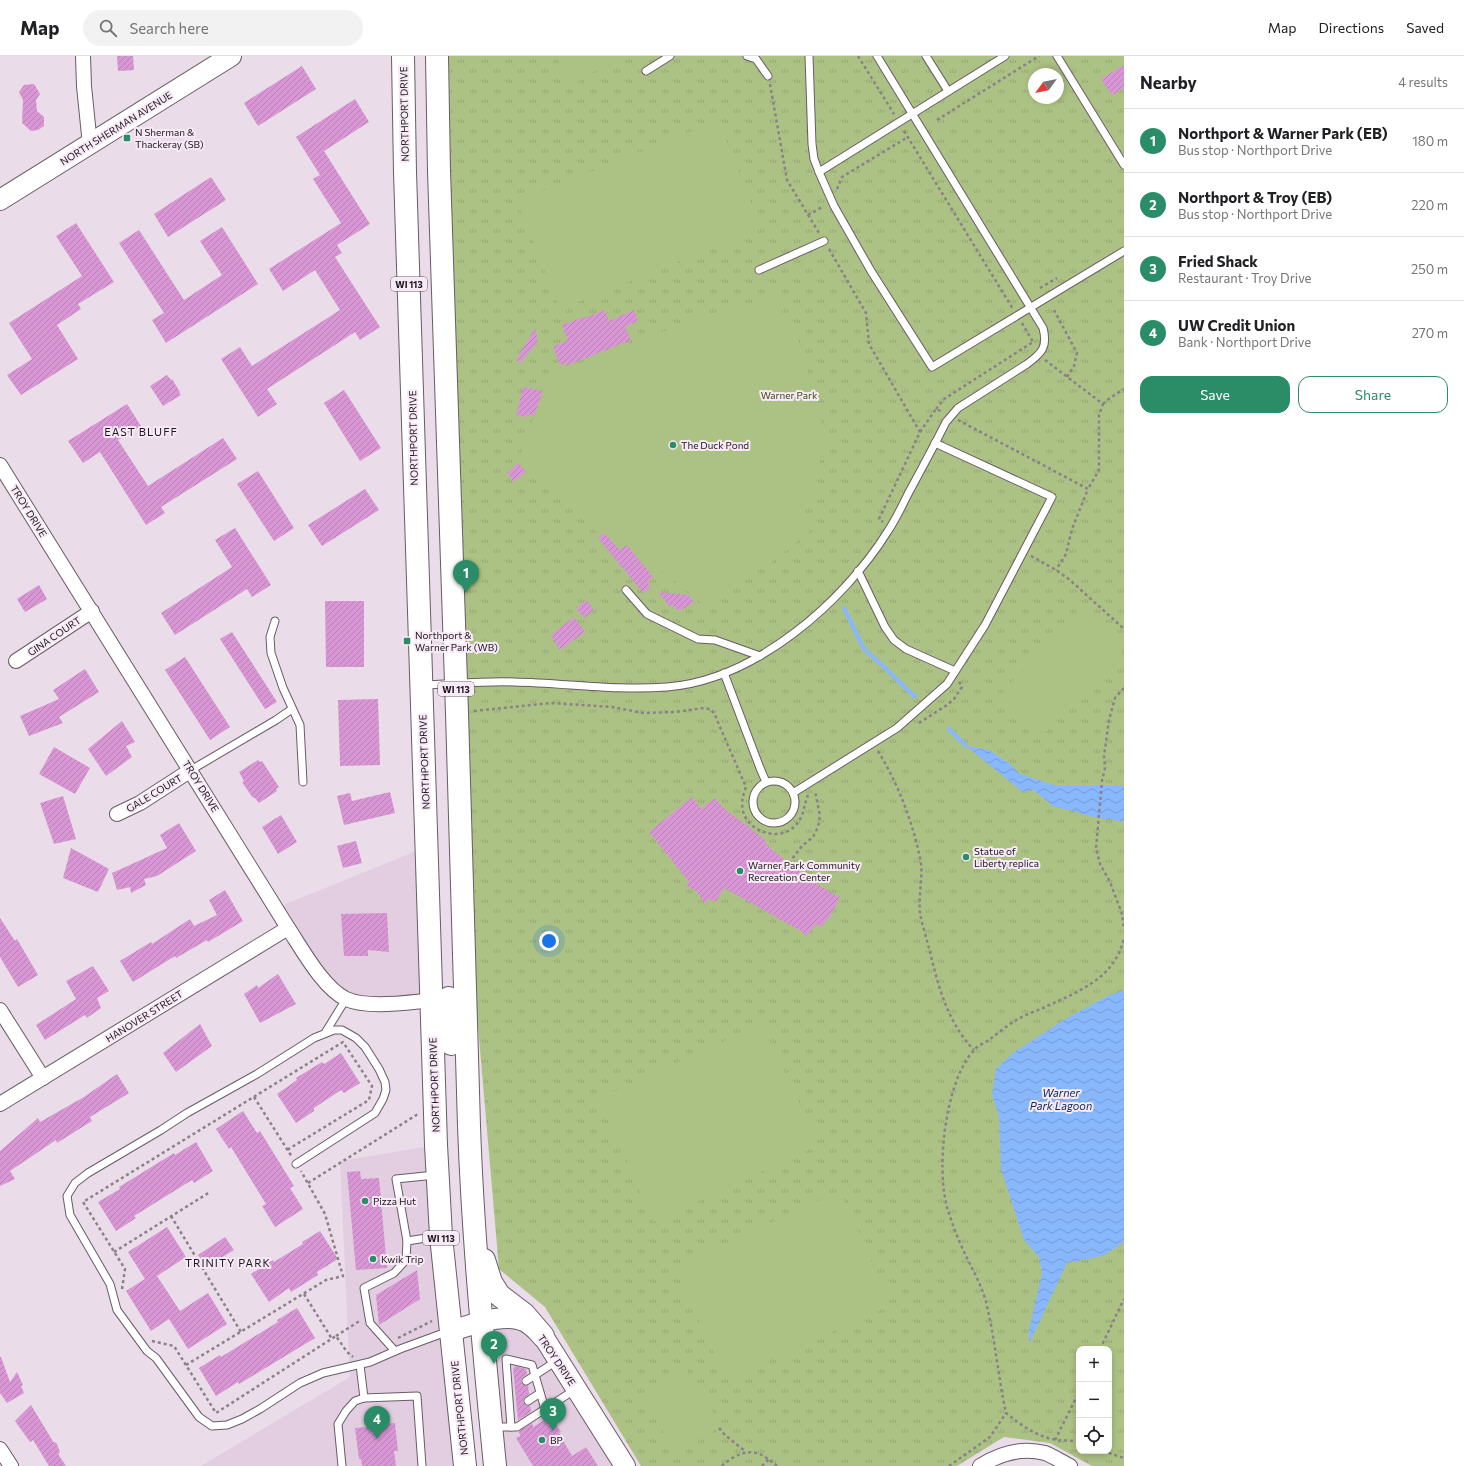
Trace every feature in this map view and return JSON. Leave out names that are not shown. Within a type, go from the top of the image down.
[{"type":"main road","name":"NORTHPORT DRIVE","points":[[403,56],[405,172],[421,685],[424,734],[448,998]]},
{"type":"main road","name":"NORTHPORT DRIVE","points":[[437,56],[439,171],[456,684],[448,998],[438,1175],[441,1236],[442,1326],[465,1466]]},
{"type":"main road","points":[[448,998],[452,1088],[455,1100],[468,1126],[481,1322],[496,1372],[501,1427],[495,1466]]},
{"type":"main road","points":[[471,1182],[485,1264],[491,1282],[499,1295],[524,1314],[542,1336]]},
{"type":"street","points":[[83,56],[84,86],[90,145]]},
{"type":"street","name":"NORTH SHERMAN AVENUE","points":[[0,200],[231,56]]},
{"type":"street","name":"TROY DRIVE","points":[[0,465],[288,928],[325,982],[346,999],[374,1004],[448,998]]},
{"type":"street","name":"GINA COURT","points":[[16,661],[92,611]]},
{"type":"street","name":"GALE COURT","points":[[117,814],[140,803],[191,770]]},
{"type":"street","name":"HANOVER STREET","points":[[0,1104],[288,928]]},
{"type":"street","points":[[0,1010],[43,1078]]},
{"type":"street","name":"TROY DRIVE","points":[[442,1326],[504,1318],[520,1320],[532,1326],[542,1336],[558,1360],[625,1466]]},
{"type":"street","points":[[0,1449],[10,1466]]},
{"type":"street","points":[[980,1466],[991,1459],[1012,1452],[1036,1451],[1046,1454],[1070,1466]]},
{"type":"lane","points":[[646,71],[670,56]]},
{"type":"lane","points":[[747,56],[756,59],[768,76]]},
{"type":"lane","points":[[808,56],[812,144],[814,159],[819,172],[834,206],[932,367],[1124,251]]},
{"type":"lane","points":[[421,685],[514,682],[634,688],[667,687],[706,679],[724,673],[760,656],[800,628],[835,599],[858,571],[890,528],[946,422],[958,408],[1027,364],[1040,353],[1045,346],[1046,339],[1043,328],[1032,307],[877,56]]},
{"type":"lane","points":[[926,56],[948,90]]},
{"type":"lane","points":[[819,172],[1004,56]]},
{"type":"lane","points":[[1057,56],[1124,166]]},
{"type":"lane","points":[[759,270],[824,241]]},
{"type":"lane","points":[[793,793],[874,744],[897,728],[947,684],[985,625],[1052,497],[935,443]]},
{"type":"lane","points":[[858,571],[885,627],[894,640],[906,649],[955,671]]},
{"type":"lane","points":[[626,590],[647,614],[698,640],[715,640],[760,656]]},
{"type":"lane","points":[[275,621],[270,637],[271,653],[279,678],[300,725],[303,782]]},
{"type":"lane","points":[[724,673],[766,782]]},
{"type":"lane","points":[[191,770],[292,709]]},
{"type":"lane","points":[[777,780],[782,782],[786,784],[793,793],[795,800],[792,814],[780,822],[773,823],[766,821],[755,812],[753,798],[755,791],[760,785],[766,782],[777,780]]},
{"type":"lane","points":[[325,1033],[346,999]]},
{"type":"lane","points":[[296,1164],[375,1113],[383,1099],[386,1090],[385,1082],[379,1069],[365,1048],[356,1038],[342,1030],[334,1030],[314,1038],[256,1074],[187,1113],[88,1173],[75,1183],[67,1196],[70,1215],[110,1284],[117,1310],[147,1351],[156,1358],[199,1417],[212,1426],[227,1425],[242,1419],[300,1383],[323,1373],[370,1362],[395,1351],[442,1326]]},
{"type":"lane","points":[[395,1351],[370,1323],[364,1288],[394,1274],[406,1260],[407,1241],[396,1179],[438,1175]]},
{"type":"lane","points":[[407,1241],[441,1236]]},
{"type":"lane","points":[[501,1427],[512,1409],[511,1391],[496,1372],[506,1359],[532,1364],[545,1409]]},
{"type":"lane","points":[[526,1382],[558,1360]]},
{"type":"lane","points":[[360,1365],[364,1398]]},
{"type":"lane","points":[[501,1427],[517,1427],[576,1389]]},
{"type":"lane","points":[[528,1401],[540,1393]]},
{"type":"lane","points":[[342,1466],[338,1424],[346,1411],[355,1401],[364,1398],[417,1396],[422,1466]]},
{"type":"path","points":[[858,56],[1046,362],[1103,404]]},
{"type":"path","points":[[937,120],[1039,56]]},
{"type":"path","points":[[768,76],[787,180],[866,313],[869,344],[920,432]]},
{"type":"path","points":[[836,189],[842,177],[908,137]]},
{"type":"path","points":[[808,215],[826,205]]},
{"type":"path","points":[[1040,288],[1057,278]]},
{"type":"path","points":[[1054,310],[1077,353],[1074,366],[1067,378]]},
{"type":"path","points":[[890,528],[879,519],[920,432],[936,409],[944,399],[1033,342]]},
{"type":"path","points":[[1056,570],[1066,554],[1072,529],[1088,489],[1099,470],[1099,415],[1103,404],[1124,389]]},
{"type":"path","points":[[936,409],[1088,489]]},
{"type":"path","points":[[1023,552],[1056,570],[1070,580],[1124,629]]},
{"type":"path","points":[[915,726],[954,699],[962,687],[955,671]]},
{"type":"path","points":[[1124,688],[1115,698],[1109,720],[1104,756],[1105,768],[1102,780],[1096,848],[1100,864],[1110,882],[1122,914],[1124,929]]},
{"type":"path","points":[[472,711],[551,703],[612,707],[644,713],[676,712],[704,708],[710,709],[714,713],[746,787],[742,799],[743,811],[751,825],[757,830],[766,833],[772,834],[787,832],[794,827],[802,816],[807,796],[820,787]]},
{"type":"path","points":[[874,744],[891,773],[909,816],[921,860],[920,912],[939,989],[956,1028],[974,1050]]},
{"type":"path","points":[[872,755],[884,747]]},
{"type":"path","points":[[789,863],[802,846],[813,837],[818,827],[820,816],[814,790]]},
{"type":"path","points":[[1076,1441],[1056,1440],[1037,1433],[1027,1428],[1006,1412],[986,1301],[953,1225],[947,1206],[943,1184],[942,1163],[947,1120],[952,1097],[957,1080],[974,1050],[1019,1019],[1093,983],[1106,973],[1121,951],[1124,938]]},
{"type":"path","points":[[122,1293],[125,1269],[83,1202],[343,1042],[372,1086],[368,1100],[287,1150]]},
{"type":"path","points":[[186,1365],[326,1280],[343,1276],[325,1214],[308,1183],[254,1096]]},
{"type":"path","points":[[308,1183],[418,1114]]},
{"type":"path","points":[[114,1252],[210,1192]]},
{"type":"path","points":[[171,1216],[241,1332]]},
{"type":"path","points":[[304,1294],[332,1339]]},
{"type":"path","points":[[1101,1346],[1124,1299]]},
{"type":"path","points":[[152,1341],[174,1346],[216,1413],[368,1315]]},
{"type":"path","points":[[388,1343],[442,1326]]},
{"type":"path","points":[[336,1336],[346,1352],[354,1357],[359,1357]]},
{"type":"path","points":[[1056,1440],[1076,1398]]},
{"type":"path","points":[[949,1466],[990,1437],[1006,1412]]},
{"type":"path","points":[[719,1428],[725,1435],[747,1452]]},
{"type":"path","points":[[722,1466],[736,1456],[747,1452],[761,1454],[777,1466]]},
{"type":"path","points":[[1112,1454],[1124,1458]]},
{"type":"path","points":[[762,1466],[769,1460]]},
{"type":"shaded area","points":[[426,847],[431,1000],[346,999],[276,908]]},
{"type":"shaded area","points":[[436,1145],[465,1466],[201,1466],[350,1377],[340,1161]]},
{"type":"shaded area","points":[[520,1320],[625,1466],[495,1466],[481,1322]]},
{"type":"green space","name":"Warner Park","points":[[449,56],[1124,56],[1124,1466],[1092,1466],[1050,1443],[1004,1437],[957,1466],[641,1466],[545,1307],[499,1269],[471,945],[451,271]]},
{"type":"green space","points":[[555,56],[619,56],[573,85]]},
{"type":"green space","points":[[718,121],[761,229],[560,309],[517,201]]},
{"type":"green space","name":"The Duck Pond","points":[[773,296],[799,341],[825,438],[812,497],[795,512],[810,531],[764,568],[758,562],[703,604],[620,538],[611,546],[544,482],[521,453],[548,377],[631,343]]},
{"type":"green space","points":[[1079,609],[1123,651],[1044,734],[1001,694]]},
{"type":"green space","points":[[762,1024],[819,1145],[654,1222],[599,1098]]},
{"type":"green space","points":[[840,1191],[891,1305],[727,1380],[674,1267]]},
{"type":"green space","points":[[686,1369],[722,1426],[677,1454],[642,1397]]},
{"type":"water","points":[[966,746],[989,750],[1010,764],[1020,774],[1057,786],[1124,786],[1124,822],[1093,817],[1054,807],[1034,790],[1023,792]]},
{"type":"water","name":"Warner Park Lagoon","points":[[1124,990],[1124,1242],[1103,1256],[1067,1263],[1029,1344],[1029,1330],[1042,1273],[1039,1257],[1024,1240],[1001,1169],[999,1116],[992,1095],[996,1069],[1013,1053],[1067,1018],[1110,995]]},
{"type":"building","points":[[117,56],[133,56],[134,70],[118,71]]},
{"type":"building","points":[[1124,65],[1124,88],[1112,95],[1101,79]]},
{"type":"building","points":[[302,66],[316,89],[258,126],[244,103]]},
{"type":"building","points":[[34,84],[40,94],[36,100],[37,111],[44,117],[44,126],[38,130],[31,131],[22,123],[23,100],[19,92],[24,85]]},
{"type":"building","points":[[355,99],[369,122],[324,151],[370,224],[337,245],[342,253],[335,257],[380,327],[360,340],[355,332],[267,389],[277,404],[258,417],[221,359],[240,347],[252,366],[340,310],[315,270],[283,291],[269,269],[341,223],[313,179],[320,175],[296,137]]},
{"type":"building","points":[[211,177],[226,200],[168,237],[154,214]]},
{"type":"building","points":[[76,223],[114,282],[78,304],[81,309],[57,325],[78,359],[21,395],[7,375],[32,359],[9,323],[82,276],[56,236]]},
{"type":"building","points":[[222,227],[258,284],[166,343],[152,320],[164,313],[119,243],[139,230],[184,300],[222,275],[200,241]]},
{"type":"building","points":[[605,310],[609,321],[634,310],[638,321],[625,327],[631,340],[566,366],[565,363],[560,365],[553,347],[568,340],[562,325]]},
{"type":"building","points":[[535,328],[538,342],[520,363],[516,360]]},
{"type":"building","points":[[167,375],[171,380],[172,379],[181,395],[163,406],[150,386]]},
{"type":"building","points":[[523,387],[543,391],[534,416],[528,414],[527,417],[516,415]]},
{"type":"building","points":[[344,390],[381,448],[360,461],[324,403]]},
{"type":"building","points":[[127,404],[141,426],[118,440],[148,486],[223,438],[237,459],[161,507],[165,513],[146,525],[100,452],[83,463],[68,441]]},
{"type":"building","points":[[518,463],[526,472],[514,482],[507,473]]},
{"type":"building","points":[[258,471],[294,528],[274,541],[237,484]]},
{"type":"building","points":[[365,489],[379,510],[322,546],[308,525]]},
{"type":"building","points":[[235,528],[271,585],[252,597],[247,589],[175,635],[161,613],[232,567],[215,540]]},
{"type":"building","points":[[604,533],[620,550],[627,545],[653,577],[647,582],[651,587],[643,593],[598,538]]},
{"type":"building","points":[[39,585],[47,599],[25,612],[17,599]]},
{"type":"building","points":[[658,592],[688,595],[694,602],[679,611],[672,605],[670,607]]},
{"type":"building","points":[[587,600],[594,610],[584,618],[576,608]]},
{"type":"building","points":[[325,601],[364,601],[364,667],[326,667]]},
{"type":"building","points":[[574,617],[585,632],[560,650],[551,635]]},
{"type":"building","points":[[232,632],[277,702],[265,709],[220,639]]},
{"type":"building","points":[[185,657],[230,727],[210,740],[165,670]]},
{"type":"building","points":[[85,669],[99,692],[59,717],[63,723],[29,736],[20,716],[59,699],[53,690]]},
{"type":"building","points":[[378,699],[380,765],[340,766],[338,700]]},
{"type":"building","points":[[122,721],[135,742],[126,746],[132,757],[106,776],[88,749]]},
{"type":"building","points":[[54,747],[90,768],[75,794],[39,774]]},
{"type":"building","points":[[258,760],[260,762],[262,761],[279,787],[276,789],[277,791],[259,803],[254,797],[253,798],[242,782],[244,781],[239,772]]},
{"type":"building","points":[[390,792],[395,813],[344,825],[337,796],[350,793],[352,801]]},
{"type":"building","points":[[63,796],[76,839],[54,844],[40,803]]},
{"type":"building","name":"Warner Park Community Recreation Center","points":[[692,797],[701,809],[715,798],[723,808],[749,827],[767,842],[765,844],[810,880],[840,898],[829,918],[821,927],[816,924],[806,936],[801,931],[724,888],[716,902],[710,899],[705,903],[696,891],[685,885],[689,882],[649,832]]},
{"type":"building","points":[[281,815],[297,842],[278,854],[262,827]]},
{"type":"building","points":[[179,823],[196,851],[157,876],[144,879],[146,885],[131,893],[130,887],[117,890],[112,873],[167,848],[160,835]]},
{"type":"building","points":[[356,841],[362,863],[343,868],[337,846]]},
{"type":"building","points":[[71,848],[109,869],[98,892],[63,878]]},
{"type":"building","points":[[225,890],[243,921],[208,942],[207,940],[176,958],[175,956],[133,982],[120,961],[151,942],[152,944],[190,919],[194,926],[217,915],[209,900]]},
{"type":"building","points":[[387,913],[389,952],[368,950],[368,956],[344,956],[341,914]]},
{"type":"building","points":[[0,918],[15,941],[17,939],[38,975],[18,987],[0,957]]},
{"type":"building","points":[[93,966],[109,991],[97,998],[101,1008],[87,1018],[85,1015],[45,1040],[36,1025],[76,999],[66,981]]},
{"type":"building","points":[[278,974],[296,1004],[260,1023],[244,994],[257,985],[258,988]]},
{"type":"building","points":[[200,1024],[212,1046],[176,1072],[163,1053]]},
{"type":"building","points":[[341,1053],[360,1083],[344,1093],[341,1090],[314,1108],[314,1111],[296,1123],[277,1094],[297,1080],[296,1078],[322,1062],[324,1064]]},
{"type":"building","points":[[117,1074],[129,1093],[90,1117],[92,1121],[57,1143],[56,1140],[10,1171],[15,1179],[0,1186],[0,1151],[38,1118],[40,1122],[84,1097]]},
{"type":"building","points":[[243,1111],[257,1133],[260,1131],[294,1186],[290,1188],[303,1209],[275,1227],[262,1206],[266,1204],[231,1147],[229,1149],[216,1129]]},
{"type":"building","points":[[196,1142],[213,1171],[194,1183],[192,1180],[134,1216],[136,1218],[116,1231],[98,1202],[120,1189],[119,1187],[174,1153],[175,1155]]},
{"type":"building","points":[[360,1171],[361,1179],[379,1178],[387,1268],[356,1270],[347,1172]]},
{"type":"building","points":[[167,1227],[186,1257],[157,1276],[180,1311],[208,1293],[227,1324],[188,1349],[169,1319],[151,1331],[126,1291],[145,1279],[128,1252]]},
{"type":"building","points":[[320,1231],[338,1259],[317,1272],[318,1275],[291,1292],[289,1288],[269,1302],[251,1274],[303,1244],[302,1242]]},
{"type":"building","points":[[225,1237],[234,1250],[206,1267],[198,1255]]},
{"type":"building","name":"Kwik Trip","points":[[417,1270],[420,1299],[379,1325],[376,1295]]},
{"type":"building","points":[[297,1308],[315,1338],[239,1384],[238,1382],[216,1396],[199,1368],[220,1355],[221,1357],[278,1322],[277,1320]]},
{"type":"building","points":[[0,1357],[10,1382],[17,1372],[23,1385],[21,1386],[24,1393],[7,1403],[0,1393]]},
{"type":"building","points":[[516,1366],[526,1369],[527,1374],[522,1378],[521,1382],[523,1385],[528,1385],[529,1394],[524,1398],[523,1402],[526,1406],[530,1405],[531,1412],[518,1420],[513,1368]]},
{"type":"building","points":[[31,1405],[54,1443],[56,1442],[60,1452],[58,1454],[66,1466],[49,1466],[33,1440],[30,1442],[15,1421]]},
{"type":"building","points":[[551,1416],[561,1432],[559,1433],[572,1456],[586,1447],[598,1466],[533,1466],[516,1438],[520,1436],[519,1431],[532,1423],[533,1427]]},
{"type":"building","points":[[381,1419],[381,1424],[395,1423],[398,1451],[394,1451],[396,1466],[362,1466],[361,1459],[359,1459],[355,1428],[367,1427],[366,1420]]},
{"type":"waterway","points":[[844,608],[864,649],[915,697]]},
{"type":"waterway","points":[[949,729],[966,746]]},
{"type":"place","name":"N Sherman & Thackeray (SB)","points":[[127,138]]},
{"type":"place","name":"The Duck Pond","points":[[673,445]]},
{"type":"place","name":"Northport & Warner Park (EB)","points":[[466,593]]},
{"type":"place","name":"Northport & Warner Park (WB)","points":[[407,641]]},
{"type":"place","name":"Statue of Liberty replica","points":[[966,857]]},
{"type":"place","name":"Warner Park Community Recreation Center","points":[[740,871]]},
{"type":"place","name":"Pizza Hut","points":[[365,1201]]},
{"type":"place","name":"Kwik Trip","points":[[373,1259]]},
{"type":"place","name":"Northport & Troy (EB)","points":[[494,1364]]},
{"type":"place","name":"Fried Shack","points":[[553,1431]]},
{"type":"place","name":"UW Credit Union","points":[[377,1439]]},
{"type":"place","name":"BP","points":[[542,1440]]},
{"type":"district","name":"EAST BLUFF","points":[[141,431]]},
{"type":"district","name":"TRINITY PARK","points":[[228,1262]]}]
